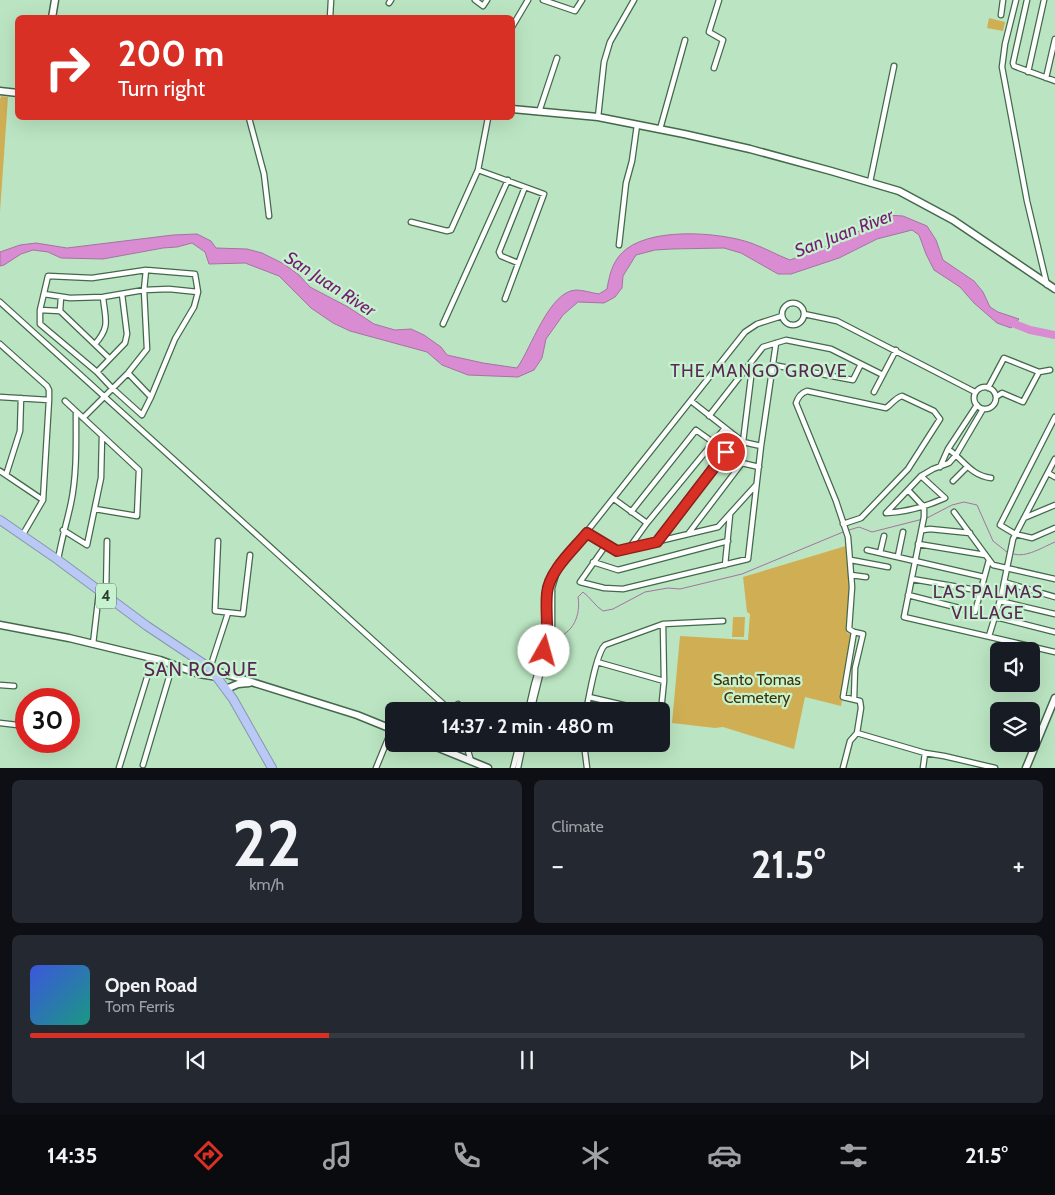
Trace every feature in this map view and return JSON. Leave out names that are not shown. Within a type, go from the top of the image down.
[{"type":"highway","name":"4","points":[[0,520],[214,672],[272,768]]},
{"type":"main road","points":[[52,15],[55,0]]},
{"type":"main road","points":[[0,90],[15,92]]},
{"type":"main road","points":[[515,109],[598,117],[660,129],[750,149],[899,191],[953,220],[1055,289]]},
{"type":"main road","points":[[0,625],[60,636],[153,658],[199,674],[214,672]]},
{"type":"main road","name":"4","points":[[214,672],[385,726]]},
{"type":"main road","points":[[226,689],[238,684],[252,683]]},
{"type":"main road","points":[[1026,768],[1055,699]]},
{"type":"main road","points":[[449,752],[488,768]]},
{"type":"street","points":[[330,15],[331,0]]},
{"type":"street","points":[[476,0],[483,6],[486,0]]},
{"type":"street","points":[[515,22],[528,0]]},
{"type":"street","points":[[543,0],[575,11],[582,0]]},
{"type":"street","points":[[598,117],[604,62],[610,42],[634,0]]},
{"type":"street","points":[[714,68],[723,40],[708,32],[719,0]]},
{"type":"street","points":[[1001,15],[1004,0]]},
{"type":"street","points":[[1016,0],[1005,44],[1002,66],[1027,201],[1047,285]]},
{"type":"street","points":[[1027,0],[1013,63],[1014,66],[1055,81]]},
{"type":"street","points":[[1028,72],[1044,0]]},
{"type":"street","points":[[1046,78],[1055,39]]},
{"type":"street","points":[[660,129],[685,40]]},
{"type":"street","points":[[539,112],[557,58]]},
{"type":"street","points":[[870,182],[894,66]]},
{"type":"street","points":[[250,120],[264,174],[269,216]]},
{"type":"street","points":[[411,222],[447,231],[451,230],[478,170],[488,120]]},
{"type":"street","points":[[620,245],[626,183],[632,161],[637,125]]},
{"type":"street","points":[[478,170],[544,194],[505,298]]},
{"type":"street","points":[[443,324],[508,180]]},
{"type":"street","points":[[518,263],[501,256],[499,252],[525,187]]},
{"type":"street","points":[[83,418],[128,373],[147,349],[144,290],[146,270]]},
{"type":"street","points":[[146,270],[195,274],[198,292],[194,307],[175,339],[142,415],[97,372],[40,324],[40,310],[48,276],[92,278],[146,270]]},
{"type":"street","points":[[44,294],[70,298],[103,297],[144,290],[169,289],[198,292]]},
{"type":"street","points":[[97,372],[125,343],[127,334],[122,294]]},
{"type":"street","points":[[60,311],[61,297]]},
{"type":"street","points":[[95,344],[104,334],[106,328],[103,297]]},
{"type":"street","points":[[0,302],[441,702]]},
{"type":"street","points":[[790,303],[801,306],[804,314],[800,322],[796,324],[787,323],[782,316],[784,308],[790,303]]},
{"type":"street","points":[[40,310],[60,311],[110,358]]},
{"type":"street","points":[[804,314],[837,321],[975,392]]},
{"type":"street","points":[[532,702],[552,639],[552,588],[558,568],[745,332],[757,324],[782,316]]},
{"type":"street","points":[[709,416],[763,347],[786,340],[832,349],[883,375]]},
{"type":"street","points":[[606,545],[580,582],[604,588],[623,588],[748,559],[761,446],[776,343]]},
{"type":"street","points":[[0,344],[47,386],[49,390],[43,500],[22,536]]},
{"type":"street","points":[[874,392],[896,350]]},
{"type":"street","points":[[988,388],[1004,358],[1039,372],[1050,370]]},
{"type":"street","points":[[743,442],[751,362]]},
{"type":"street","points":[[773,365],[853,380],[861,364]]},
{"type":"street","points":[[996,397],[1002,393],[1024,402],[1039,372]]},
{"type":"street","points":[[128,373],[151,397]]},
{"type":"street","points":[[982,387],[988,388],[994,391],[996,397],[995,404],[992,407],[983,409],[974,400],[975,392],[982,387]]},
{"type":"street","points":[[843,524],[861,518],[908,469],[940,419],[934,411],[902,396],[896,398],[886,408],[808,391],[802,393],[797,398],[796,403],[836,501],[843,524],[848,536],[851,575],[849,629],[863,634],[855,668],[854,699]]},
{"type":"street","points":[[0,396],[49,400]]},
{"type":"street","points":[[6,475],[20,431],[21,398]]},
{"type":"street","points":[[65,401],[138,470],[137,516],[95,509]]},
{"type":"street","points":[[691,401],[743,442],[761,446]]},
{"type":"street","points":[[940,467],[948,450],[977,405]]},
{"type":"street","points":[[921,476],[945,498],[924,508],[886,513],[921,476],[949,463],[956,455],[983,409]]},
{"type":"street","points":[[58,560],[63,530],[71,502],[75,472],[76,413]]},
{"type":"street","points":[[1055,417],[1000,525],[1015,534],[1032,538],[1055,528]]},
{"type":"street","points":[[629,548],[647,523],[725,428]]},
{"type":"street","points":[[632,512],[696,430],[742,463],[759,467]]},
{"type":"street","points":[[63,530],[87,545],[101,478],[102,436]]},
{"type":"street","points":[[948,450],[956,455],[967,468],[978,475],[991,478]]},
{"type":"street","points":[[657,542],[726,452]]},
{"type":"street","points":[[989,636],[1000,601],[1015,534],[1055,460]]},
{"type":"street","points":[[688,534],[742,463]]},
{"type":"street","points":[[953,480],[967,468]]},
{"type":"street","points":[[0,471],[43,500]]},
{"type":"street","points":[[1048,473],[1055,477]]},
{"type":"street","points":[[587,533],[617,551],[718,527],[757,484]]},
{"type":"street","points":[[908,490],[924,508],[924,520],[914,561],[904,618],[1055,652]]},
{"type":"street","points":[[614,499],[647,523]]},
{"type":"street","points":[[1024,518],[1055,505]]},
{"type":"street","points":[[954,512],[985,555],[994,564],[1055,579]]},
{"type":"street","points":[[725,565],[731,514]]},
{"type":"street","points":[[722,523],[729,527]]},
{"type":"street","points":[[923,530],[970,533]]},
{"type":"street","points":[[898,556],[903,532]]},
{"type":"street","points":[[880,553],[884,536]]},
{"type":"street","points":[[106,597],[107,541]]},
{"type":"street","points":[[218,541],[215,611],[243,614],[250,555]]},
{"type":"street","points":[[594,562],[618,570],[728,541]]},
{"type":"street","points":[[918,544],[985,555]]},
{"type":"street","points":[[867,550],[984,577]]},
{"type":"street","points":[[850,560],[888,567]]},
{"type":"street","points":[[908,595],[975,612],[989,560]]},
{"type":"street","points":[[851,575],[866,577]]},
{"type":"street","points":[[912,579],[982,591]]},
{"type":"street","points":[[1004,582],[1055,597]]},
{"type":"street","points":[[93,644],[99,592]]},
{"type":"street","points":[[1000,601],[1055,614]]},
{"type":"street","points":[[214,672],[228,612]]},
{"type":"street","points":[[996,616],[1055,632]]},
{"type":"street","points":[[588,702],[597,662],[605,645],[663,624],[723,621]]},
{"type":"street","points":[[662,702],[664,680],[663,624]]},
{"type":"street","points":[[843,768],[850,741],[857,733],[861,708],[860,701],[843,697],[854,632]]},
{"type":"street","points":[[119,768],[153,658]]},
{"type":"street","points":[[597,662],[664,680]]},
{"type":"street","points":[[143,765],[173,664]]},
{"type":"street","points":[[0,685],[14,686]]},
{"type":"street","points":[[589,697],[610,702]]},
{"type":"street","points":[[0,723],[15,725]]},
{"type":"street","points":[[857,733],[925,754],[994,768]]},
{"type":"street","points":[[376,768],[385,747]]},
{"type":"street","points":[[468,752],[471,761]]},
{"type":"street","points":[[513,768],[517,752]]},
{"type":"street","points":[[518,768],[521,752]]},
{"type":"street","points":[[585,752],[587,768]]},
{"type":"street","points":[[923,768],[925,754]]},
{"type":"street","points":[[964,768],[966,761]]},
{"type":"green space","points":[[989,18],[1005,22],[1003,31],[987,28]]},
{"type":"green space","points":[[1,96],[8,97],[0,212],[0,99]]},
{"type":"green space","name":"Santo Tomas Cemetery","points":[[849,545],[852,576],[847,633],[855,635],[847,664],[841,706],[805,697],[794,749],[723,727],[715,728],[672,723],[680,636],[748,640],[750,614],[747,612],[743,577]]},
{"type":"green space","points":[[733,617],[745,617],[744,637],[732,637]]},
{"type":"shaded area","points":[[886,215],[903,216],[927,226],[936,240],[943,260],[974,281],[983,292],[990,307],[998,312],[1019,319],[1011,328],[997,323],[974,303],[960,287],[934,270],[919,235],[912,230],[877,239],[839,258],[791,274],[778,274],[741,253],[724,248],[655,250],[636,255],[623,276],[622,288],[615,297],[604,303],[578,302],[563,315],[546,339],[542,358],[534,370],[518,377],[468,375],[442,365],[427,352],[350,331],[333,323],[311,308],[279,276],[245,263],[209,264],[205,252],[192,243],[103,259],[61,258],[48,252],[33,250],[21,254],[0,266],[0,252],[20,245],[36,243],[67,248],[173,235],[197,234],[211,241],[216,248],[247,249],[262,253],[284,264],[299,275],[310,287],[348,307],[374,324],[395,330],[411,329],[424,335],[441,347],[447,355],[517,368],[549,310],[557,300],[566,293],[576,290],[599,294],[607,289],[615,262],[632,245],[665,235],[703,234],[738,239],[790,260],[846,239]]},
{"type":"waterway","name":"San Juan River","points":[[1007,321],[1030,330],[1055,335]]},
{"type":"waterway","points":[[927,518],[952,505],[964,502],[977,505],[993,541],[1007,552]]},
{"type":"waterway","points":[[849,530],[859,527],[872,532],[923,519]]},
{"type":"waterway","points":[[555,638],[571,628],[577,617],[578,597],[583,592],[603,611],[613,609],[645,592],[668,588],[680,589],[742,574],[843,532]]},
{"type":"waterway","points":[[1014,554],[1024,555],[1055,542]]},
{"type":"waterway","points":[[524,662],[530,647],[546,641]]},
{"type":"district","name":"THE MANGO GROVE","points":[[759,371]]},
{"type":"district","name":"LAS PALMAS VILLAGE","points":[[988,602]]},
{"type":"district","name":"SAN ROQUE","points":[[201,669]]},
{"type":"route","points":[[544,651],[547,642],[547,591],[553,572],[587,533],[617,551],[657,542],[726,452]]}]
